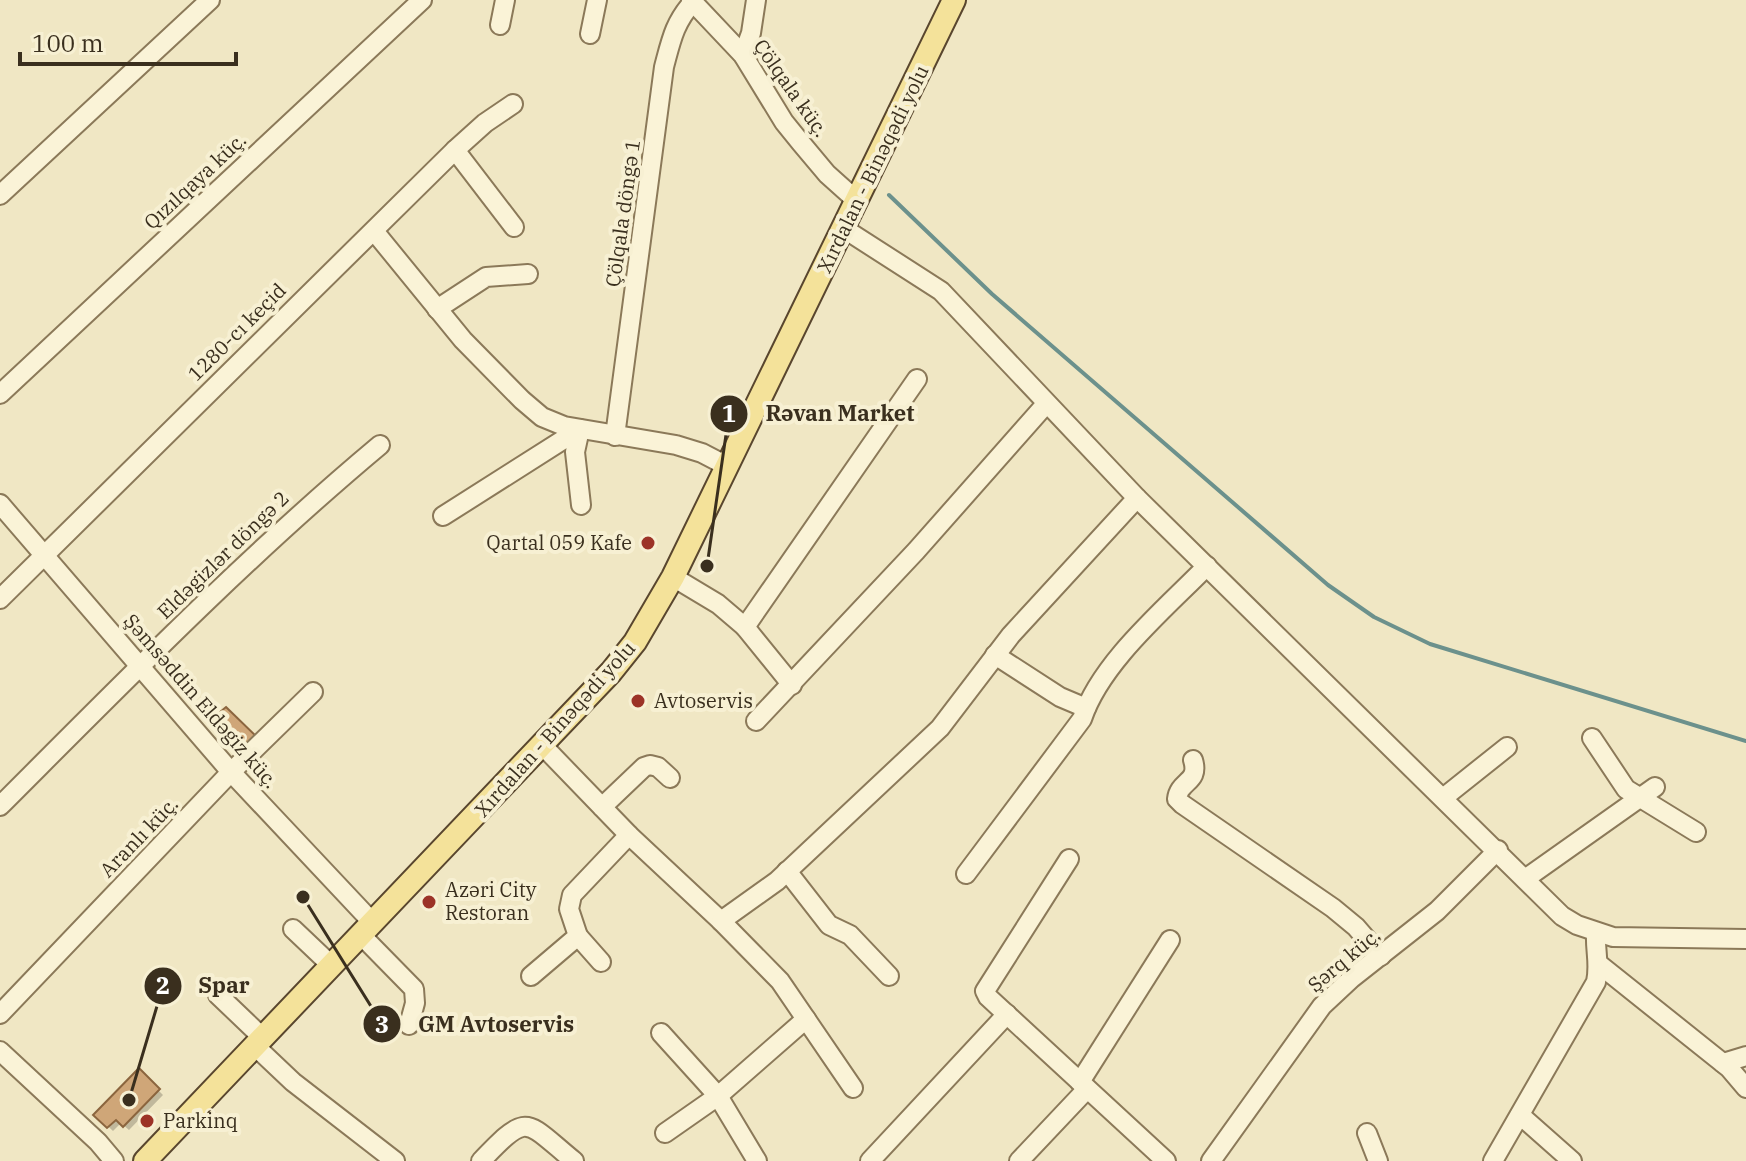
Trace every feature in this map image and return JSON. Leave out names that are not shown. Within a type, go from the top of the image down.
[{"type":"main road","name":"Xırdalan - Binəqədi yolu","points":[[145,1161],[543,746],[621,660],[648,622],[673,577],[954,0]]},
{"type":"street","points":[[0,195],[210,0]]},
{"type":"street","name":"Qızılqaya küç.","points":[[0,394],[422,0]]},
{"type":"street","points":[[500,25],[505,0]]},
{"type":"street","points":[[590,34],[597,0]]},
{"type":"street","points":[[743,55],[751,33],[756,0]]},
{"type":"street","name":"Çölqala küç.","points":[[692,1],[743,55],[792,133],[827,174],[856,200]]},
{"type":"street","name":"Çölqala döngə 1","points":[[615,436],[664,67],[680,17],[692,1]]},
{"type":"street","name":"1280-cı keçid","points":[[0,599],[455,150],[485,123],[513,104]]},
{"type":"street","points":[[455,150],[514,227]]},
{"type":"street","points":[[843,228],[941,291],[1137,498],[1562,916],[1596,933],[1638,938],[1746,939]]},
{"type":"street","points":[[374,231],[437,309],[522,400],[542,417],[564,426],[676,445],[702,453],[727,466]]},
{"type":"street","points":[[437,309],[486,277],[528,274]]},
{"type":"street","points":[[745,627],[917,379]]},
{"type":"street","points":[[756,721],[1046,404]]},
{"type":"street","points":[[580,429],[575,452],[581,505]]},
{"type":"street","points":[[443,516],[580,429]]},
{"type":"street","name":"Eldəgizlər döngə 2","points":[[0,806],[261,547],[380,445]]},
{"type":"street","points":[[721,921],[767,889],[940,728],[995,655],[1137,498]]},
{"type":"street","name":"Şəmsəddin Eldəgiz küç.","points":[[0,504],[367,929],[414,989],[415,1003],[409,1025]]},
{"type":"street","points":[[966,874],[1082,719],[1118,659],[1207,566]]},
{"type":"street","points":[[673,577],[718,604],[745,627],[792,685]]},
{"type":"street","points":[[995,655],[1060,697],[1086,708]]},
{"type":"street","name":"Aranlı küç.","points":[[0,1014],[231,772],[313,692]]},
{"type":"street","points":[[1592,738],[1626,789],[1696,832]]},
{"type":"street","points":[[543,746],[629,835],[780,981],[853,1088]]},
{"type":"street","points":[[1443,798],[1507,747]]},
{"type":"street","points":[[1193,760],[1196,770],[1178,791],[1177,799],[1333,908],[1356,927],[1381,956]]},
{"type":"street","points":[[602,807],[644,767],[658,767],[670,778]]},
{"type":"street","points":[[1525,879],[1655,787]]},
{"type":"street","points":[[601,962],[578,936],[569,909],[572,895],[629,835]]},
{"type":"street","name":"Şərq küç.","points":[[1211,1161],[1316,1012],[1337,990],[1437,911],[1498,850]]},
{"type":"street","points":[[1069,859],[985,991],[1166,1161]]},
{"type":"street","points":[[787,871],[829,925],[850,935],[889,976]]},
{"type":"street","points":[[293,929],[332,966]]},
{"type":"street","points":[[1493,1161],[1587,1000],[1600,965],[1596,933]]},
{"type":"street","points":[[531,976],[578,936]]},
{"type":"street","points":[[1019,1161],[1084,1085],[1170,940]]},
{"type":"street","points":[[1600,965],[1723,1063],[1746,1088]]},
{"type":"street","points":[[218,995],[293,1082],[395,1161]]},
{"type":"street","points":[[870,1161],[1007,1014]]},
{"type":"street","points":[[665,1133],[718,1096],[806,1019]]},
{"type":"street","points":[[661,1033],[718,1096],[757,1161]]},
{"type":"street","points":[[0,1051],[98,1142],[114,1161]]},
{"type":"street","points":[[1723,1063],[1746,1056]]},
{"type":"street","points":[[1520,1115],[1572,1161]]},
{"type":"street","points":[[481,1161],[510,1130],[521,1125],[532,1126],[574,1161]]},
{"type":"street","points":[[1367,1133],[1378,1161]]},
{"type":"building","points":[[226,707],[259,739],[245,752],[214,717]]},
{"type":"building","points":[[139,1068],[160,1089],[123,1127],[116,1120],[107,1128],[93,1115]]},
{"type":"waterway","points":[[889,195],[992,294],[1328,585],[1374,617],[1430,644],[1746,741]]},
{"type":"place","name":"Qartal 059 Kafe","points":[[648,543]]},
{"type":"place","name":"Rəvan Market","points":[[707,566]]},
{"type":"place","name":"Avtoservis","points":[[638,701]]},
{"type":"place","name":"GM Avtoservis","points":[[303,897]]},
{"type":"place","name":"Azəri City Restoran","points":[[429,902]]},
{"type":"place","name":"Spar","points":[[129,1100]]},
{"type":"place","name":"Parkinq","points":[[147,1121]]}]
